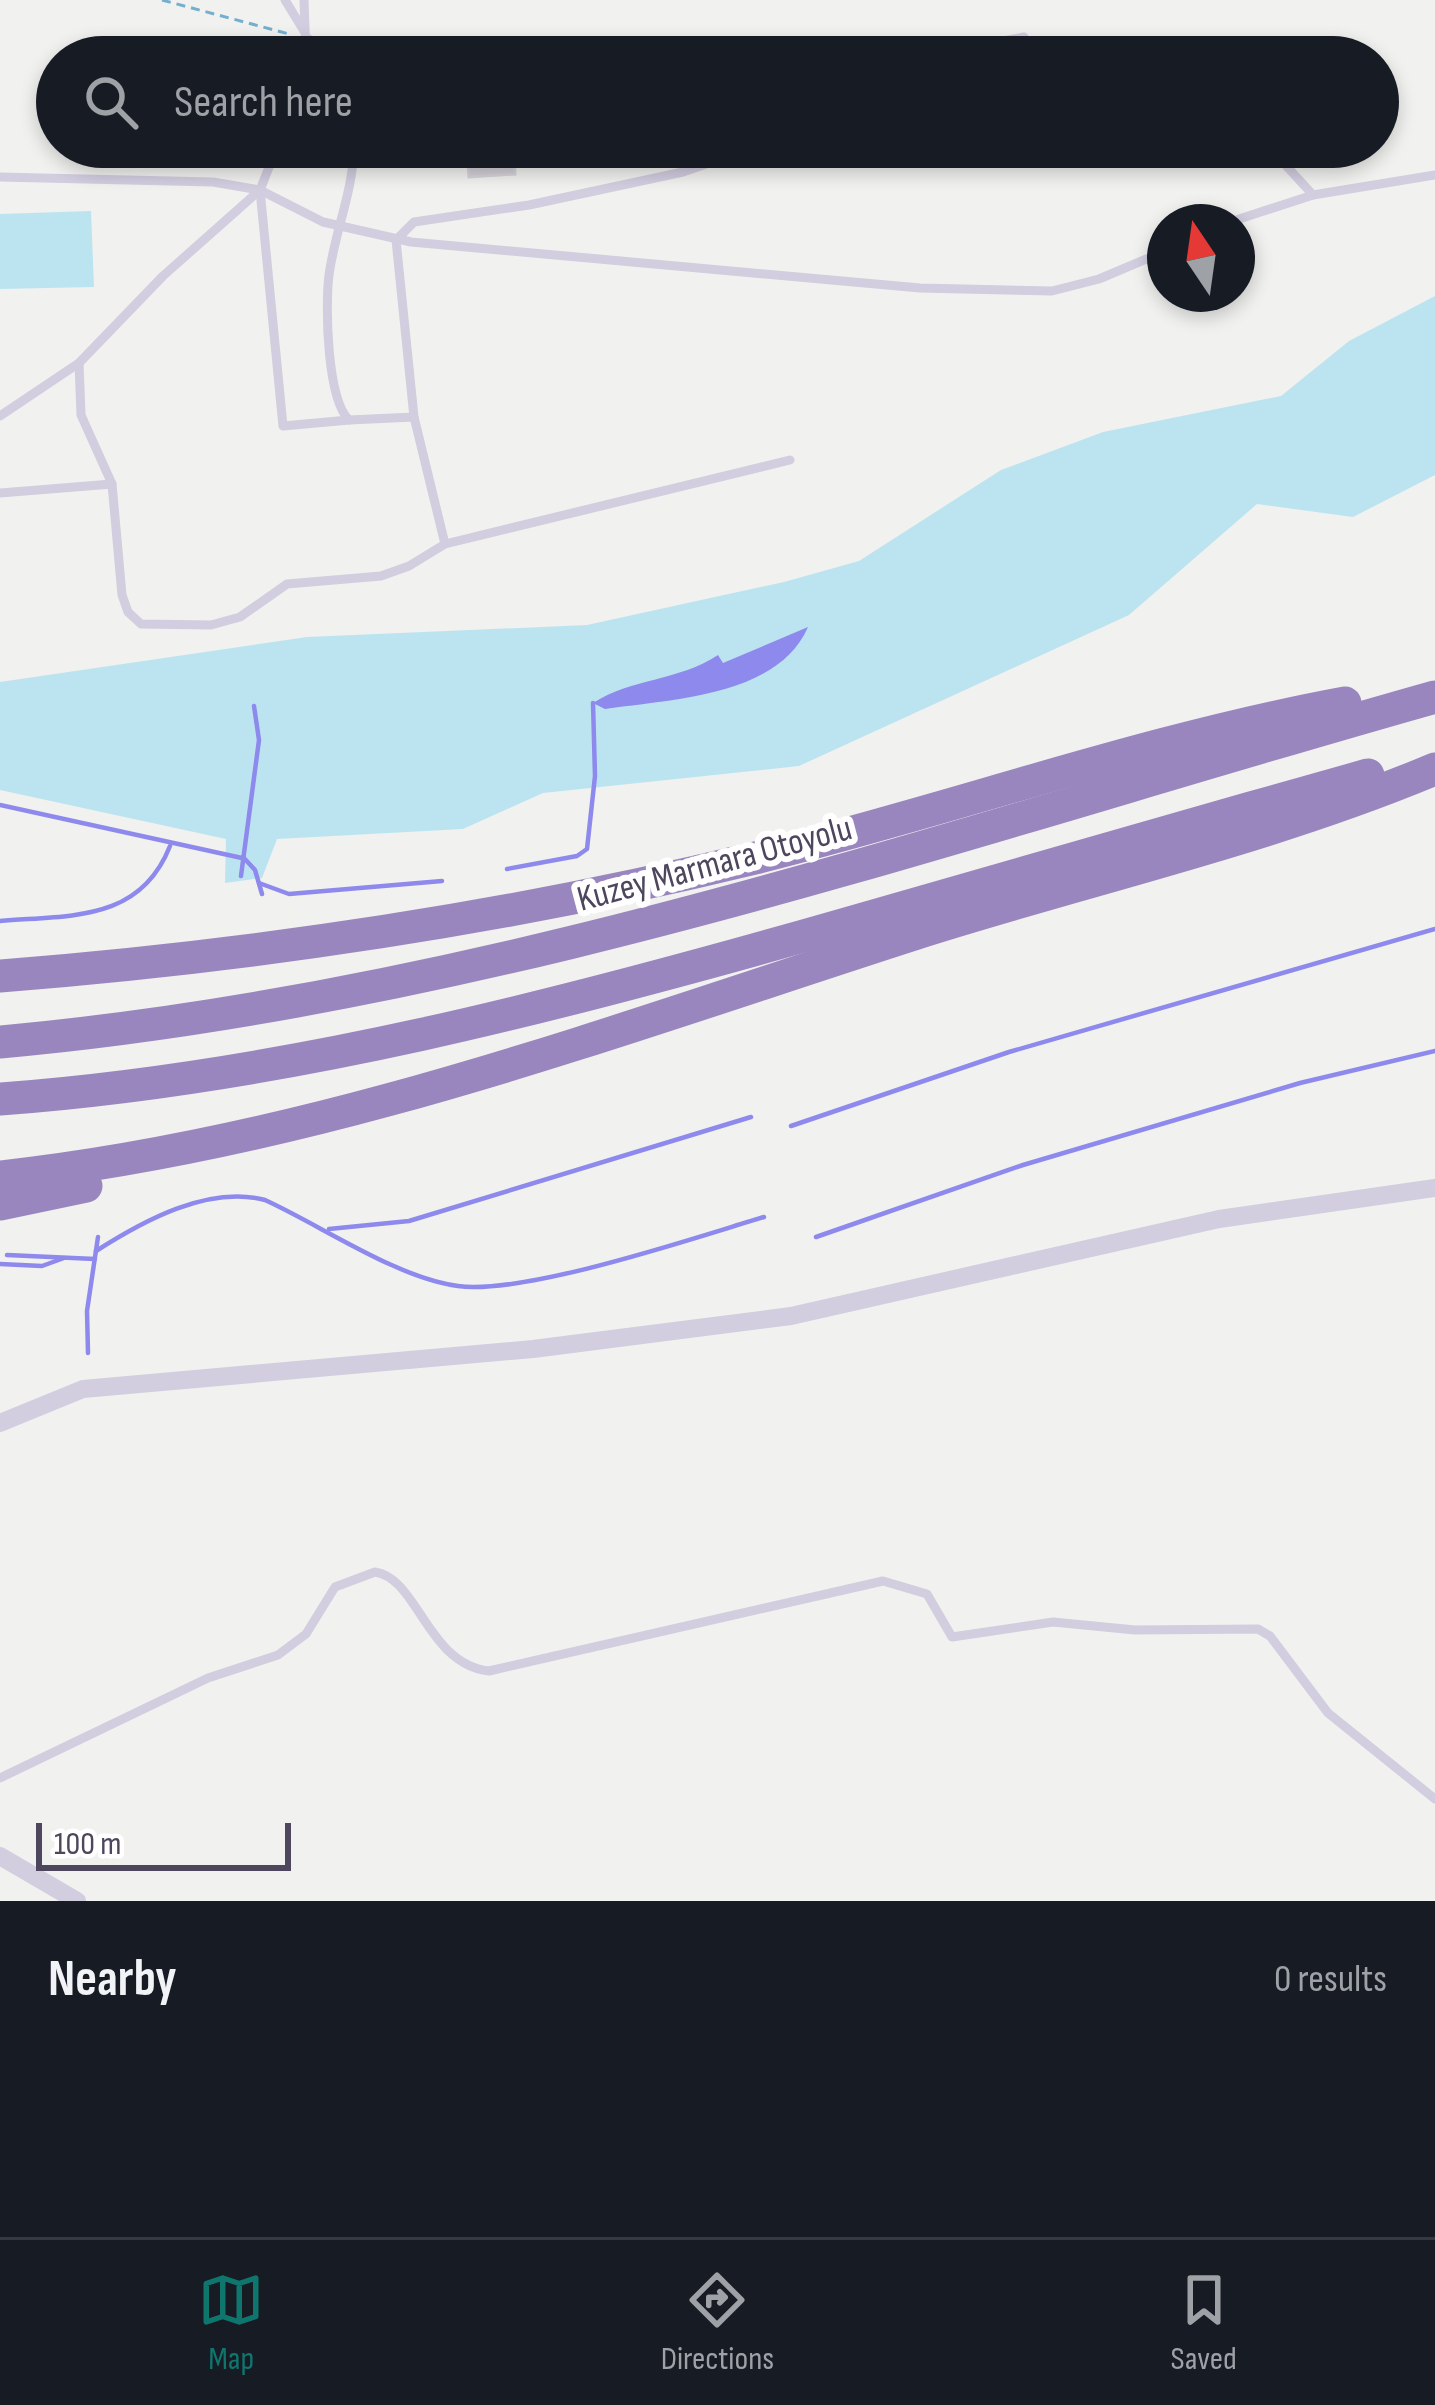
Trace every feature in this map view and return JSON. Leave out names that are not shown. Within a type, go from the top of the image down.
[{"type":"highway","name":"Kuzey Marmara Otoyolu","points":[[0,1042],[205,1019],[491,962],[800,881],[1435,697]]},
{"type":"highway","points":[[0,976],[262,948],[504,909],[748,859],[1258,719],[1358,700],[1400,706]]},
{"type":"highway","points":[[0,1099],[246,1069],[467,1024],[688,968],[1435,756]]},
{"type":"highway","points":[[0,1177],[226,1142],[484,1074],[934,928],[1299,820],[1435,769]]},
{"type":"highway","points":[[0,956],[262,948]]},
{"type":"highway","points":[[0,1204],[401,1112],[484,1074]]},
{"type":"street","points":[[0,1424],[82,1389],[617,1341],[790,1316],[1219,1219],[1435,1188]]},
{"type":"street","points":[[0,1856],[77,1901]]},
{"type":"lane","points":[[286,0],[307,36]]},
{"type":"lane","points":[[304,0],[309,36]]},
{"type":"lane","points":[[0,416],[79,363],[163,276],[260,190],[269,168]]},
{"type":"lane","points":[[349,420],[334,397],[329,276],[351,168]]},
{"type":"lane","points":[[396,240],[414,222],[529,205],[688,168]]},
{"type":"lane","points":[[1288,168],[1313,195]]},
{"type":"lane","points":[[1255,214],[1313,195],[1435,175]]},
{"type":"lane","points":[[0,176],[213,182],[260,190],[342,226],[396,240],[1007,293],[1052,291],[1099,279],[1147,259]]},
{"type":"lane","points":[[260,190],[283,426],[414,417]]},
{"type":"lane","points":[[396,240],[414,417],[445,544]]},
{"type":"lane","points":[[79,363],[81,415],[112,484],[122,596],[128,613],[141,624],[212,625],[240,617],[287,584],[381,575],[409,566],[445,544],[790,460]]},
{"type":"lane","points":[[0,494],[112,484]]},
{"type":"lane","points":[[0,1778],[208,1678],[278,1655],[306,1634],[335,1587],[374,1572],[398,1582],[439,1643],[466,1665],[489,1671],[883,1581],[927,1594],[938,1605],[952,1637],[1053,1622],[1135,1630],[1258,1629],[1270,1636],[1328,1713],[1435,1799]]},
{"type":"path","points":[[162,0],[298,36]]},
{"type":"shaded area","points":[[91,211],[94,287],[0,289],[0,214]]},
{"type":"shaded area","points":[[1435,296],[1435,475],[1353,517],[1257,504],[1129,615],[799,766],[543,793],[463,829],[277,839],[262,878],[225,883],[226,839],[0,790],[0,682],[307,637],[587,625],[784,582],[859,561],[1001,470],[1103,432],[1281,396],[1349,341]]},
{"type":"shaded area","points":[[808,627],[773,668],[747,681],[660,702],[605,709],[593,703],[718,655],[723,663]]},
{"type":"building","points":[[468,168],[515,168],[515,174],[469,177]]},
{"type":"waterway","points":[[507,869],[577,856],[587,849],[595,776],[593,703]]},
{"type":"waterway","points":[[241,876],[259,740],[254,706]]},
{"type":"waterway","points":[[0,805],[242,858]]},
{"type":"waterway","points":[[0,921],[77,915],[122,902],[157,871],[170,846]]},
{"type":"waterway","points":[[243,857],[255,870],[262,894]]},
{"type":"waterway","points":[[259,883],[289,894],[442,881]]},
{"type":"waterway","points":[[791,1126],[1009,1052],[1435,929]]},
{"type":"waterway","points":[[816,1237],[1023,1165],[1300,1083],[1435,1051]]},
{"type":"waterway","points":[[329,1229],[409,1221],[751,1117]]},
{"type":"waterway","points":[[96,1251],[177,1209],[221,1197],[243,1197],[265,1200],[410,1273],[458,1286],[488,1286],[566,1274],[764,1217]]},
{"type":"waterway","points":[[88,1353],[87,1311],[98,1237]]},
{"type":"waterway","points":[[7,1255],[95,1259]]},
{"type":"waterway","points":[[0,1264],[42,1266],[64,1258]]}]
